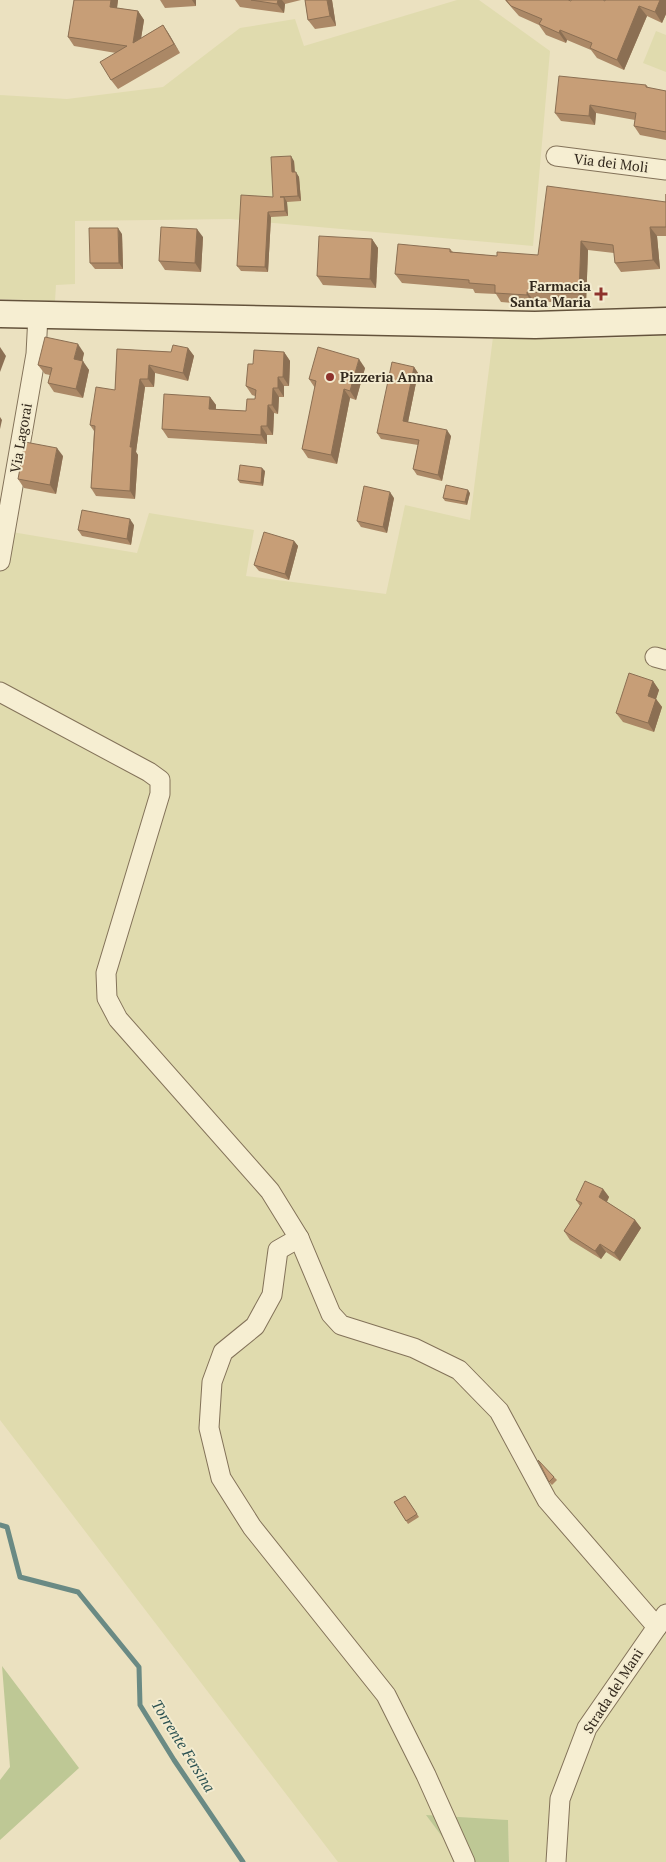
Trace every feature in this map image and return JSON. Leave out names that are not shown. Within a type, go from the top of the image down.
[{"type":"main road","points":[[0,314],[535,325],[666,321]]},
{"type":"street","name":"Via dei Moli","points":[[556,156],[666,170]]},
{"type":"street","name":"Via Lagorai","points":[[0,561],[36,354],[38,315]]},
{"type":"street","points":[[0,692],[149,772],[160,780],[160,794],[106,973],[107,998],[118,1019],[270,1191],[299,1238],[331,1314],[341,1325],[414,1348],[459,1370],[499,1411],[547,1500],[661,1620]]},
{"type":"street","points":[[299,1238],[278,1250],[272,1295],[255,1326],[223,1352],[212,1382],[208,1428],[221,1478],[252,1526],[386,1695],[426,1775],[465,1862]]},
{"type":"street","name":"Strada del Mani","points":[[556,1862],[560,1799],[587,1728],[661,1620]]},
{"type":"shaded area","points":[[457,0],[479,0],[550,51],[533,246],[230,219],[75,221],[75,284],[56,285],[55,301],[0,299],[0,95],[67,99],[163,87],[240,28],[295,19],[304,46]]},
{"type":"shaded area","points":[[656,31],[666,35],[666,72],[643,63]]},
{"type":"shaded area","points":[[666,335],[666,1862],[509,1862],[508,1820],[427,1816],[455,1854],[457,1862],[338,1862],[0,1420],[0,530],[137,553],[149,513],[254,530],[246,576],[386,594],[405,505],[470,520],[493,337],[597,339]]},
{"type":"green space","points":[[2,1666],[79,1768],[0,1840],[0,1780],[10,1767]]},
{"type":"green space","points":[[426,1815],[508,1820],[509,1862],[457,1862],[455,1854]]},
{"type":"building","points":[[74,0],[111,0],[110,7],[138,11],[133,43],[163,25],[174,44],[111,80],[100,62],[127,46],[68,37]]},
{"type":"building","points":[[251,0],[278,0],[277,4]]},
{"type":"building","points":[[305,0],[327,0],[330,16],[308,20]]},
{"type":"building","points":[[506,0],[660,0],[655,12],[639,6],[617,60],[590,48],[592,43],[560,30],[559,33],[539,24],[542,19],[511,6]]},
{"type":"building","points":[[559,76],[646,85],[646,87],[666,91],[666,132],[634,126],[636,113],[590,105],[589,116],[555,113]]},
{"type":"building","points":[[291,156],[292,172],[296,172],[298,196],[280,197],[284,197],[285,211],[268,212],[265,267],[237,266],[241,195],[273,197],[271,157]]},
{"type":"building","points":[[547,186],[666,202],[666,227],[650,227],[653,260],[615,263],[613,245],[581,241],[579,294],[527,292],[527,295],[495,293],[495,285],[469,283],[469,280],[395,274],[398,244],[450,249],[450,252],[497,256],[497,252],[538,255]]},
{"type":"building","points":[[161,227],[197,229],[195,263],[159,261]]},
{"type":"building","points":[[89,228],[118,228],[119,263],[90,263]]},
{"type":"building","points":[[319,236],[372,239],[370,279],[317,276]]},
{"type":"building","points":[[45,337],[78,344],[74,359],[83,361],[76,389],[48,383],[52,368],[38,365]]},
{"type":"building","points":[[173,345],[188,348],[183,373],[149,365],[148,379],[140,379],[130,447],[132,447],[130,491],[91,488],[95,426],[90,425],[96,387],[115,390],[117,349],[171,352]]},
{"type":"building","points":[[318,347],[359,359],[350,391],[344,389],[331,455],[302,449],[316,381],[309,379]]},
{"type":"building","points":[[254,350],[284,352],[283,377],[278,377],[278,388],[273,388],[272,405],[268,405],[267,426],[261,426],[261,435],[162,429],[164,394],[210,397],[209,409],[246,411],[247,399],[255,399],[256,390],[246,386],[248,364],[253,364]]},
{"type":"building","points":[[392,362],[414,367],[403,421],[447,430],[438,475],[413,469],[419,440],[377,433]]},
{"type":"building","points":[[25,442],[57,448],[50,485],[18,479]]},
{"type":"building","points":[[240,465],[262,468],[261,483],[238,480]]},
{"type":"building","points":[[446,485],[468,490],[465,502],[443,498]]},
{"type":"building","points":[[364,486],[390,492],[383,527],[357,521]]},
{"type":"building","points":[[82,510],[130,519],[127,539],[78,530]]},
{"type":"building","points":[[264,532],[294,541],[285,574],[254,565]]},
{"type":"building","points":[[629,673],[653,681],[648,696],[656,699],[648,723],[616,713]]},
{"type":"building","points":[[585,1181],[603,1189],[599,1197],[635,1220],[614,1253],[600,1244],[595,1251],[564,1231],[582,1203],[576,1200]]},
{"type":"building","points":[[538,1460],[554,1477],[549,1482]]},
{"type":"building","points":[[405,1496],[417,1514],[406,1521],[394,1502]]},
{"type":"waterway","name":"Torrente Fersina","points":[[0,1525],[7,1527],[20,1577],[78,1592],[139,1667],[140,1705],[174,1760],[243,1862]]},
{"type":"place","name":"Farmacia Santa Maria","points":[[601,294]]},
{"type":"place","name":"Pizzeria Anna","points":[[330,377]]}]
